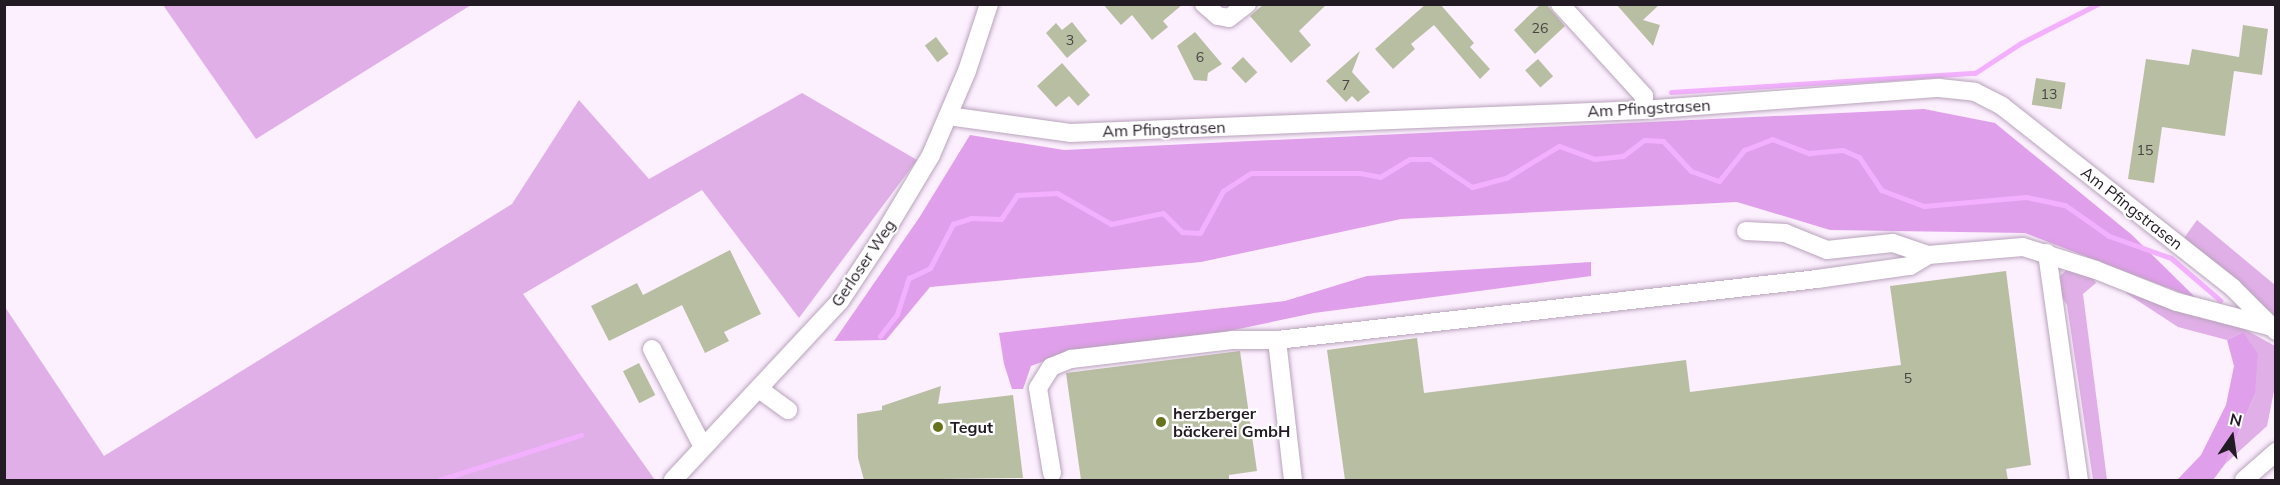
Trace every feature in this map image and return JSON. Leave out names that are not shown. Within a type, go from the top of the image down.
[{"type":"street","name":"Gerloser Weg","points":[[673,480],[840,301],[916,182],[948,116],[989,4]]},
{"type":"street","points":[[1204,4],[1218,16],[1229,18],[1247,4]]},
{"type":"street","points":[[1560,4],[1644,96],[1643,110]]},
{"type":"street","name":"Am Pfingstrasen","points":[[948,116],[1070,133],[1643,110],[1940,88],[1975,92],[2002,106],[2232,287],[2272,329]]},
{"type":"street","points":[[1746,231],[1785,233],[1827,250],[1893,243],[1928,255],[2023,247],[2047,253],[2177,302],[2272,329]]},
{"type":"street","points":[[2047,253],[2079,480]]},
{"type":"street","points":[[1052,473],[1038,388],[1051,367],[1083,358],[1232,340],[1277,340],[1852,274],[1910,266],[1928,255]]},
{"type":"street","points":[[1277,340],[1293,480]]},
{"type":"street","points":[[652,349],[703,447]]},
{"type":"street","points":[[759,389],[788,410]]},
{"type":"street","points":[[2252,478],[2275,452],[2276,447]]},
{"type":"shaded area","points":[[163,5],[471,5],[256,139]]},
{"type":"shaded area","points":[[802,93],[917,160],[799,318],[702,190],[523,294],[655,480],[5,480],[5,307],[104,456],[512,204],[579,100],[649,179]]},
{"type":"shaded area","points":[[1924,109],[1995,123],[2132,235],[2197,299],[2025,233],[1830,230],[1737,202],[1401,219],[1201,262],[930,287],[886,340],[834,341],[919,218],[970,135],[1064,150]]},
{"type":"shaded area","points":[[2197,220],[2275,285],[2275,316],[2184,238]]},
{"type":"shaded area","points":[[1591,262],[1591,276],[1314,313],[1229,331],[1072,351],[1031,366],[1023,389],[1012,389],[1004,364],[999,333],[1285,301],[1367,276]]},
{"type":"shaded area","points":[[2067,269],[2093,277],[2096,283],[2083,294],[2107,480],[2093,480],[2067,305],[2058,291],[2057,279]]},
{"type":"shaded area","points":[[2131,290],[2237,325],[2275,346],[2275,386],[2267,426],[2225,464],[2255,394],[2243,332],[2227,340],[2178,327],[2126,293]]},
{"type":"shaded area","points":[[2243,332],[2258,354],[2255,394],[2225,464],[2213,480],[2177,480],[2201,455],[2226,405],[2234,366],[2227,340]]},
{"type":"building","points":[[1103,4],[1183,4],[1163,21],[1168,27],[1152,40],[1132,15],[1121,25]]},
{"type":"building","points":[[1264,4],[1327,4],[1299,31],[1311,45],[1291,63],[1250,16]]},
{"type":"building","points":[[1426,4],[1440,4],[1474,43],[1470,47],[1490,69],[1480,79],[1434,25],[1411,44],[1415,49],[1393,69],[1375,49]]},
{"type":"building","points":[[1541,4],[1546,4],[1565,26],[1535,54],[1514,30]]},
{"type":"building","points":[[1616,4],[1660,4],[1643,20],[1660,25],[1653,46]]},
{"type":"building","points":[[1072,22],[1087,41],[1067,58],[1046,33],[1056,23],[1062,30]]},
{"type":"building","points":[[2243,25],[2268,29],[2262,75],[2234,71],[2225,136],[2162,127],[2154,183],[2128,179],[2146,59],[2189,65],[2192,49],[2239,57]]},
{"type":"building","points":[[1195,32],[1222,64],[1208,73],[1207,81],[1194,80],[1177,46]]},
{"type":"building","points":[[936,37],[949,54],[937,62],[925,45]]},
{"type":"building","points":[[1360,51],[1352,72],[1370,92],[1358,102],[1352,96],[1346,102],[1326,81]]},
{"type":"building","points":[[1243,57],[1257,72],[1246,83],[1231,68]]},
{"type":"building","points":[[1538,59],[1553,76],[1540,88],[1525,70]]},
{"type":"building","points":[[1062,63],[1090,95],[1078,106],[1069,96],[1056,107],[1037,86]]},
{"type":"building","points":[[2036,78],[2066,83],[2061,109],[2032,105]]},
{"type":"building","points":[[730,250],[761,314],[724,332],[729,341],[705,353],[682,305],[609,341],[591,306],[637,283],[643,295]]},
{"type":"building","points":[[2006,271],[2031,465],[2006,469],[2008,480],[1345,480],[1327,350],[1417,338],[1424,393],[1686,360],[1690,392],[1901,365],[1890,286]]},
{"type":"building","name":"herzberger bäckerei GmbH","points":[[1240,351],[1257,471],[1229,475],[1229,480],[1081,480],[1066,373]]},
{"type":"building","points":[[639,363],[655,395],[639,403],[623,371]]},
{"type":"building","name":"Tegut","points":[[941,386],[938,404],[1013,395],[1023,478],[864,480],[858,458],[857,414],[882,410],[882,406]]},
{"type":"waterway","points":[[1671,92],[1975,73],[2021,43],[2098,4]]},
{"type":"waterway","points":[[880,336],[897,314],[909,278],[930,268],[953,224],[971,218],[1001,219],[1017,195],[1057,193],[1111,224],[1163,213],[1182,232],[1200,233],[1223,191],[1251,173],[1360,173],[1380,177],[1410,159],[1430,159],[1472,187],[1506,178],[1559,146],[1594,159],[1623,156],[1644,140],[1663,141],[1691,171],[1719,181],[1744,150],[1772,139],[1809,153],[1843,150],[1859,157],[1881,190],[1924,206],[2026,197],[2065,205],[2109,236],[2171,258],[2220,300]]},
{"type":"waterway","points":[[439,480],[581,435]]},
{"type":"place","name":"herzberger bäckerei GmbH","points":[[1161,422]]},
{"type":"place","name":"Tegut","points":[[938,427]]}]
